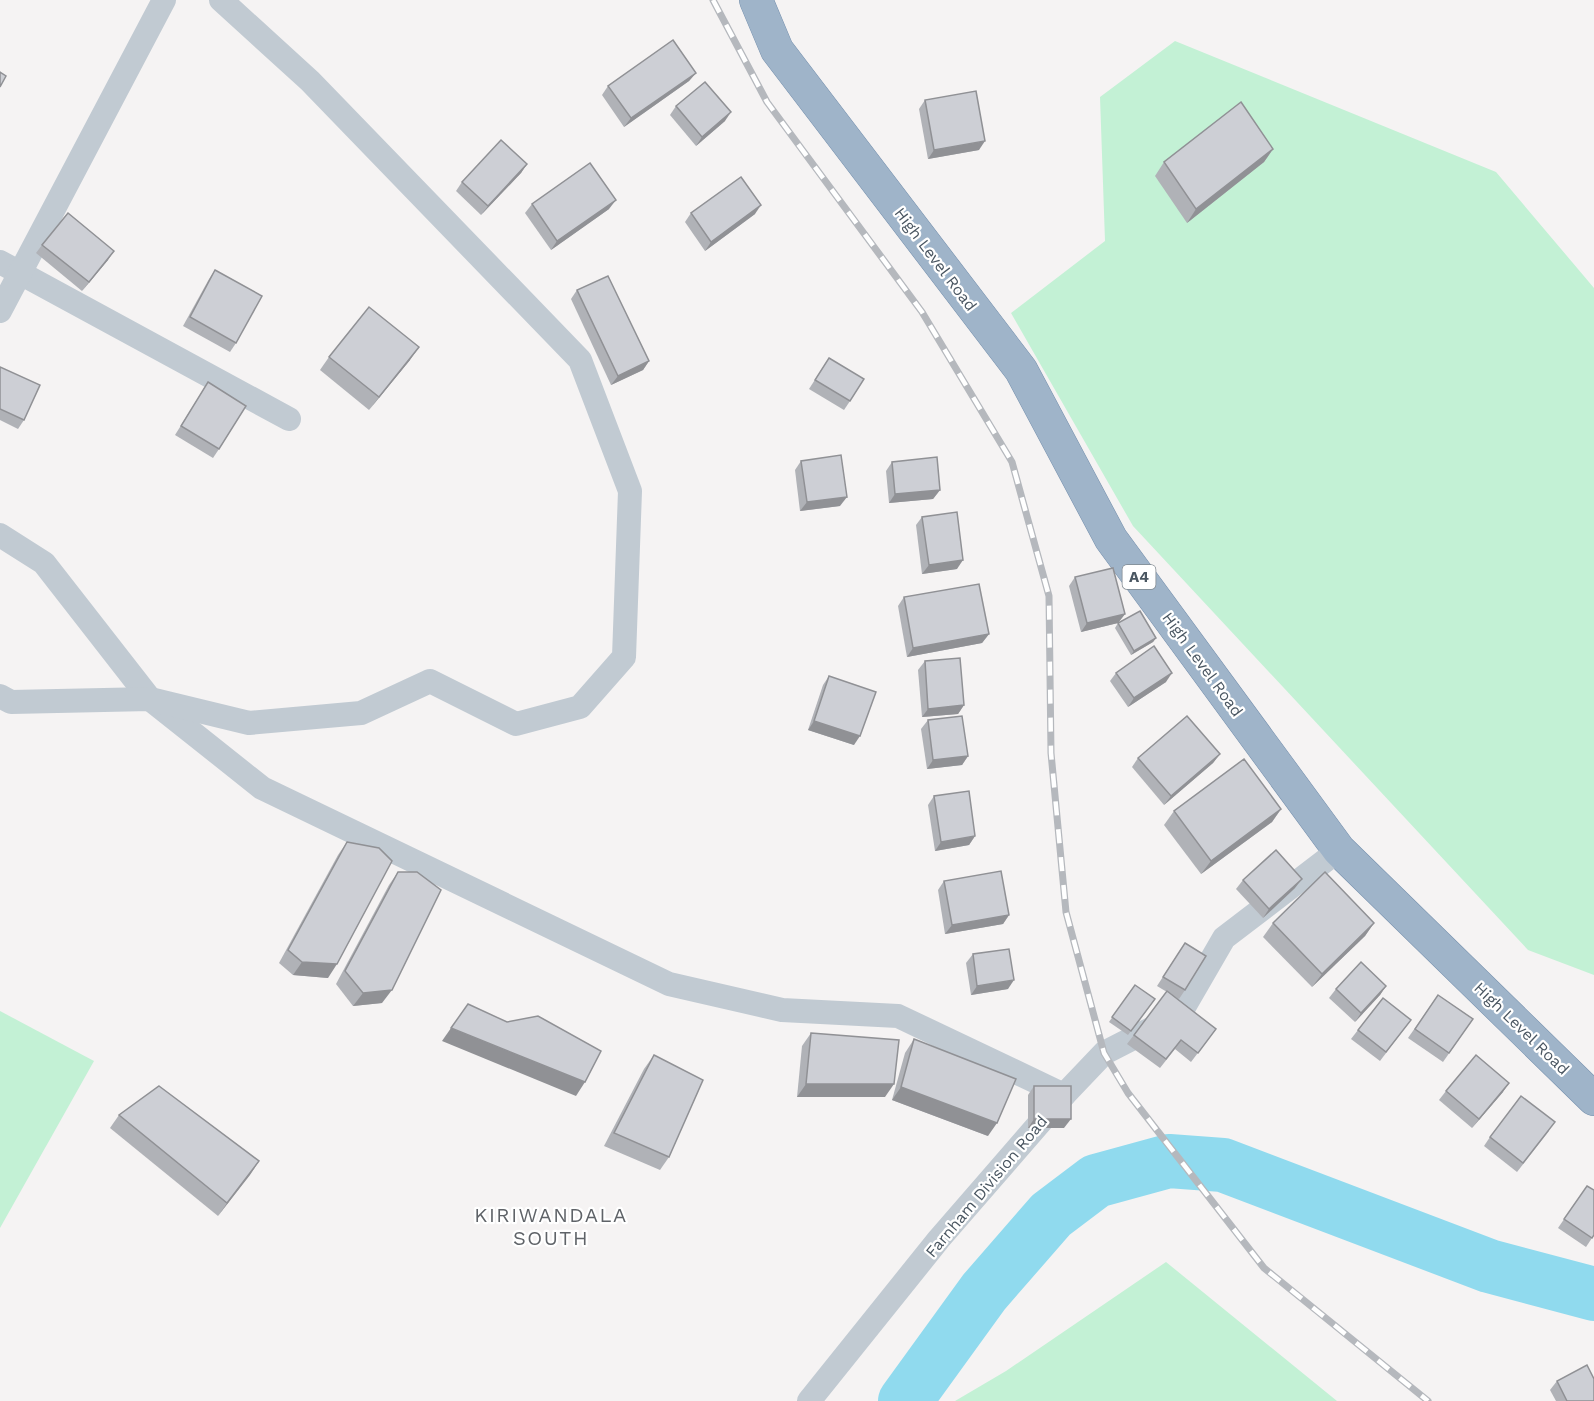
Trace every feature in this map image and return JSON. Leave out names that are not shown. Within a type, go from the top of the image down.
[{"type":"highway","name":"High Level Road","points":[[756,0],[777,50],[1021,370],[1111,539],[1339,850],[1594,1099]]},
{"type":"street","points":[[0,311],[10,267],[164,0]]},
{"type":"street","points":[[0,696],[11,702],[150,699],[249,723],[361,713],[430,681],[516,724],[580,707],[624,657],[630,491],[580,360],[310,81],[221,0]]},
{"type":"street","points":[[10,267],[290,419]]},
{"type":"street","points":[[0,535],[44,563],[150,699],[262,788],[669,984],[782,1010],[898,1016],[1064,1095]]},
{"type":"street","name":"Farnham Division Road","points":[[808,1401],[939,1239],[1064,1095],[1104,1053],[1180,1014],[1224,938],[1339,850]]},
{"type":"green space","points":[[1175,41],[1496,172],[1594,288],[1594,975],[1528,950],[1133,526],[1011,313],[1105,241],[1100,97]]},
{"type":"green space","points":[[0,1011],[94,1061],[0,1228]]},
{"type":"green space","points":[[1166,1262],[1337,1401],[955,1401],[1006,1371]]},
{"type":"building","points":[[673,40],[696,73],[631,118],[608,86]]},
{"type":"building","points":[[0,72],[6,76],[0,87]]},
{"type":"building","points":[[705,82],[731,112],[702,137],[676,106]]},
{"type":"building","points":[[976,91],[985,141],[934,150],[925,100]]},
{"type":"building","points":[[1241,102],[1273,149],[1196,209],[1164,162]]},
{"type":"building","points":[[501,140],[527,164],[488,206],[462,182]]},
{"type":"building","points":[[590,163],[616,200],[557,241],[532,204]]},
{"type":"building","points":[[741,177],[761,205],[711,242],[691,213]]},
{"type":"building","points":[[68,213],[114,251],[89,282],[42,245]]},
{"type":"building","points":[[215,270],[262,296],[236,343],[190,317]]},
{"type":"building","points":[[608,276],[649,361],[618,376],[577,290]]},
{"type":"building","points":[[369,307],[419,347],[379,397],[329,357]]},
{"type":"building","points":[[829,358],[864,379],[850,401],[815,380]]},
{"type":"building","points":[[0,367],[40,385],[24,420],[0,409]]},
{"type":"building","points":[[208,382],[246,406],[219,449],[181,426]]},
{"type":"building","points":[[841,455],[847,497],[807,502],[801,461]]},
{"type":"building","points":[[937,457],[940,490],[895,494],[892,462]]},
{"type":"building","points":[[957,512],[963,560],[929,565],[922,517]]},
{"type":"building","points":[[1113,568],[1125,614],[1087,623],[1075,577]]},
{"type":"building","points":[[979,584],[989,634],[913,648],[904,597]]},
{"type":"building","points":[[1140,611],[1156,638],[1134,651],[1118,623]]},
{"type":"building","points":[[1154,646],[1172,673],[1134,698],[1116,673]]},
{"type":"building","points":[[960,658],[964,705],[928,709],[925,661]]},
{"type":"building","points":[[829,676],[876,692],[860,736],[814,721]]},
{"type":"building","points":[[962,716],[968,756],[933,760],[928,720]]},
{"type":"building","points":[[1187,716],[1220,754],[1171,796],[1138,758]]},
{"type":"building","points":[[1244,759],[1281,809],[1211,861],[1174,811]]},
{"type":"building","points":[[969,791],[975,836],[941,842],[934,796]]},
{"type":"building","points":[[347,842],[379,848],[392,861],[337,964],[302,962],[288,950]]},
{"type":"building","points":[[1276,850],[1302,879],[1269,909],[1243,880]]},
{"type":"building","points":[[1001,871],[1009,915],[952,925],[944,881]]},
{"type":"building","points":[[398,872],[417,872],[441,890],[392,990],[363,993],[345,971]]},
{"type":"building","points":[[1325,872],[1374,923],[1322,974],[1273,923]]},
{"type":"building","points":[[1185,943],[1206,956],[1185,990],[1163,977]]},
{"type":"building","points":[[1009,949],[1014,980],[977,986],[973,954]]},
{"type":"building","points":[[1361,962],[1386,986],[1361,1013],[1336,989]]},
{"type":"building","points":[[1135,985],[1155,999],[1131,1031],[1112,1017]]},
{"type":"building","points":[[1167,991],[1216,1029],[1198,1053],[1181,1040],[1166,1059],[1134,1035]]},
{"type":"building","points":[[1438,995],[1473,1019],[1449,1053],[1415,1029]]},
{"type":"building","points":[[1383,998],[1411,1020],[1386,1052],[1358,1030]]},
{"type":"building","points":[[468,1004],[507,1022],[538,1016],[601,1051],[585,1082],[451,1028]]},
{"type":"building","points":[[811,1033],[899,1040],[894,1084],[806,1084]]},
{"type":"building","points":[[914,1039],[1016,1079],[997,1123],[901,1087]]},
{"type":"building","points":[[654,1055],[703,1080],[669,1157],[614,1133]]},
{"type":"building","points":[[1476,1055],[1509,1083],[1479,1119],[1446,1091]]},
{"type":"building","points":[[159,1086],[259,1161],[227,1203],[119,1115]]},
{"type":"building","points":[[1034,1086],[1071,1086],[1071,1119],[1034,1119]]},
{"type":"building","points":[[1521,1096],[1555,1122],[1523,1163],[1490,1137]]},
{"type":"building","points":[[1587,1186],[1594,1190],[1594,1235],[1592,1238],[1564,1219]]},
{"type":"building","points":[[1587,1365],[1594,1379],[1594,1401],[1567,1401],[1557,1381]]},
{"type":"waterway","points":[[905,1401],[984,1292],[1051,1215],[1096,1181],[1169,1161],[1223,1165],[1489,1266],[1594,1294]]},
{"type":"railway","points":[[713,0],[767,102],[922,312],[1012,462],[1049,596],[1051,753],[1066,912],[1104,1053],[1128,1093],[1264,1268],[1428,1401]]},
{"type":"district","name":"KIRIWANDALA SOUTH","points":[[551,1226]]}]
